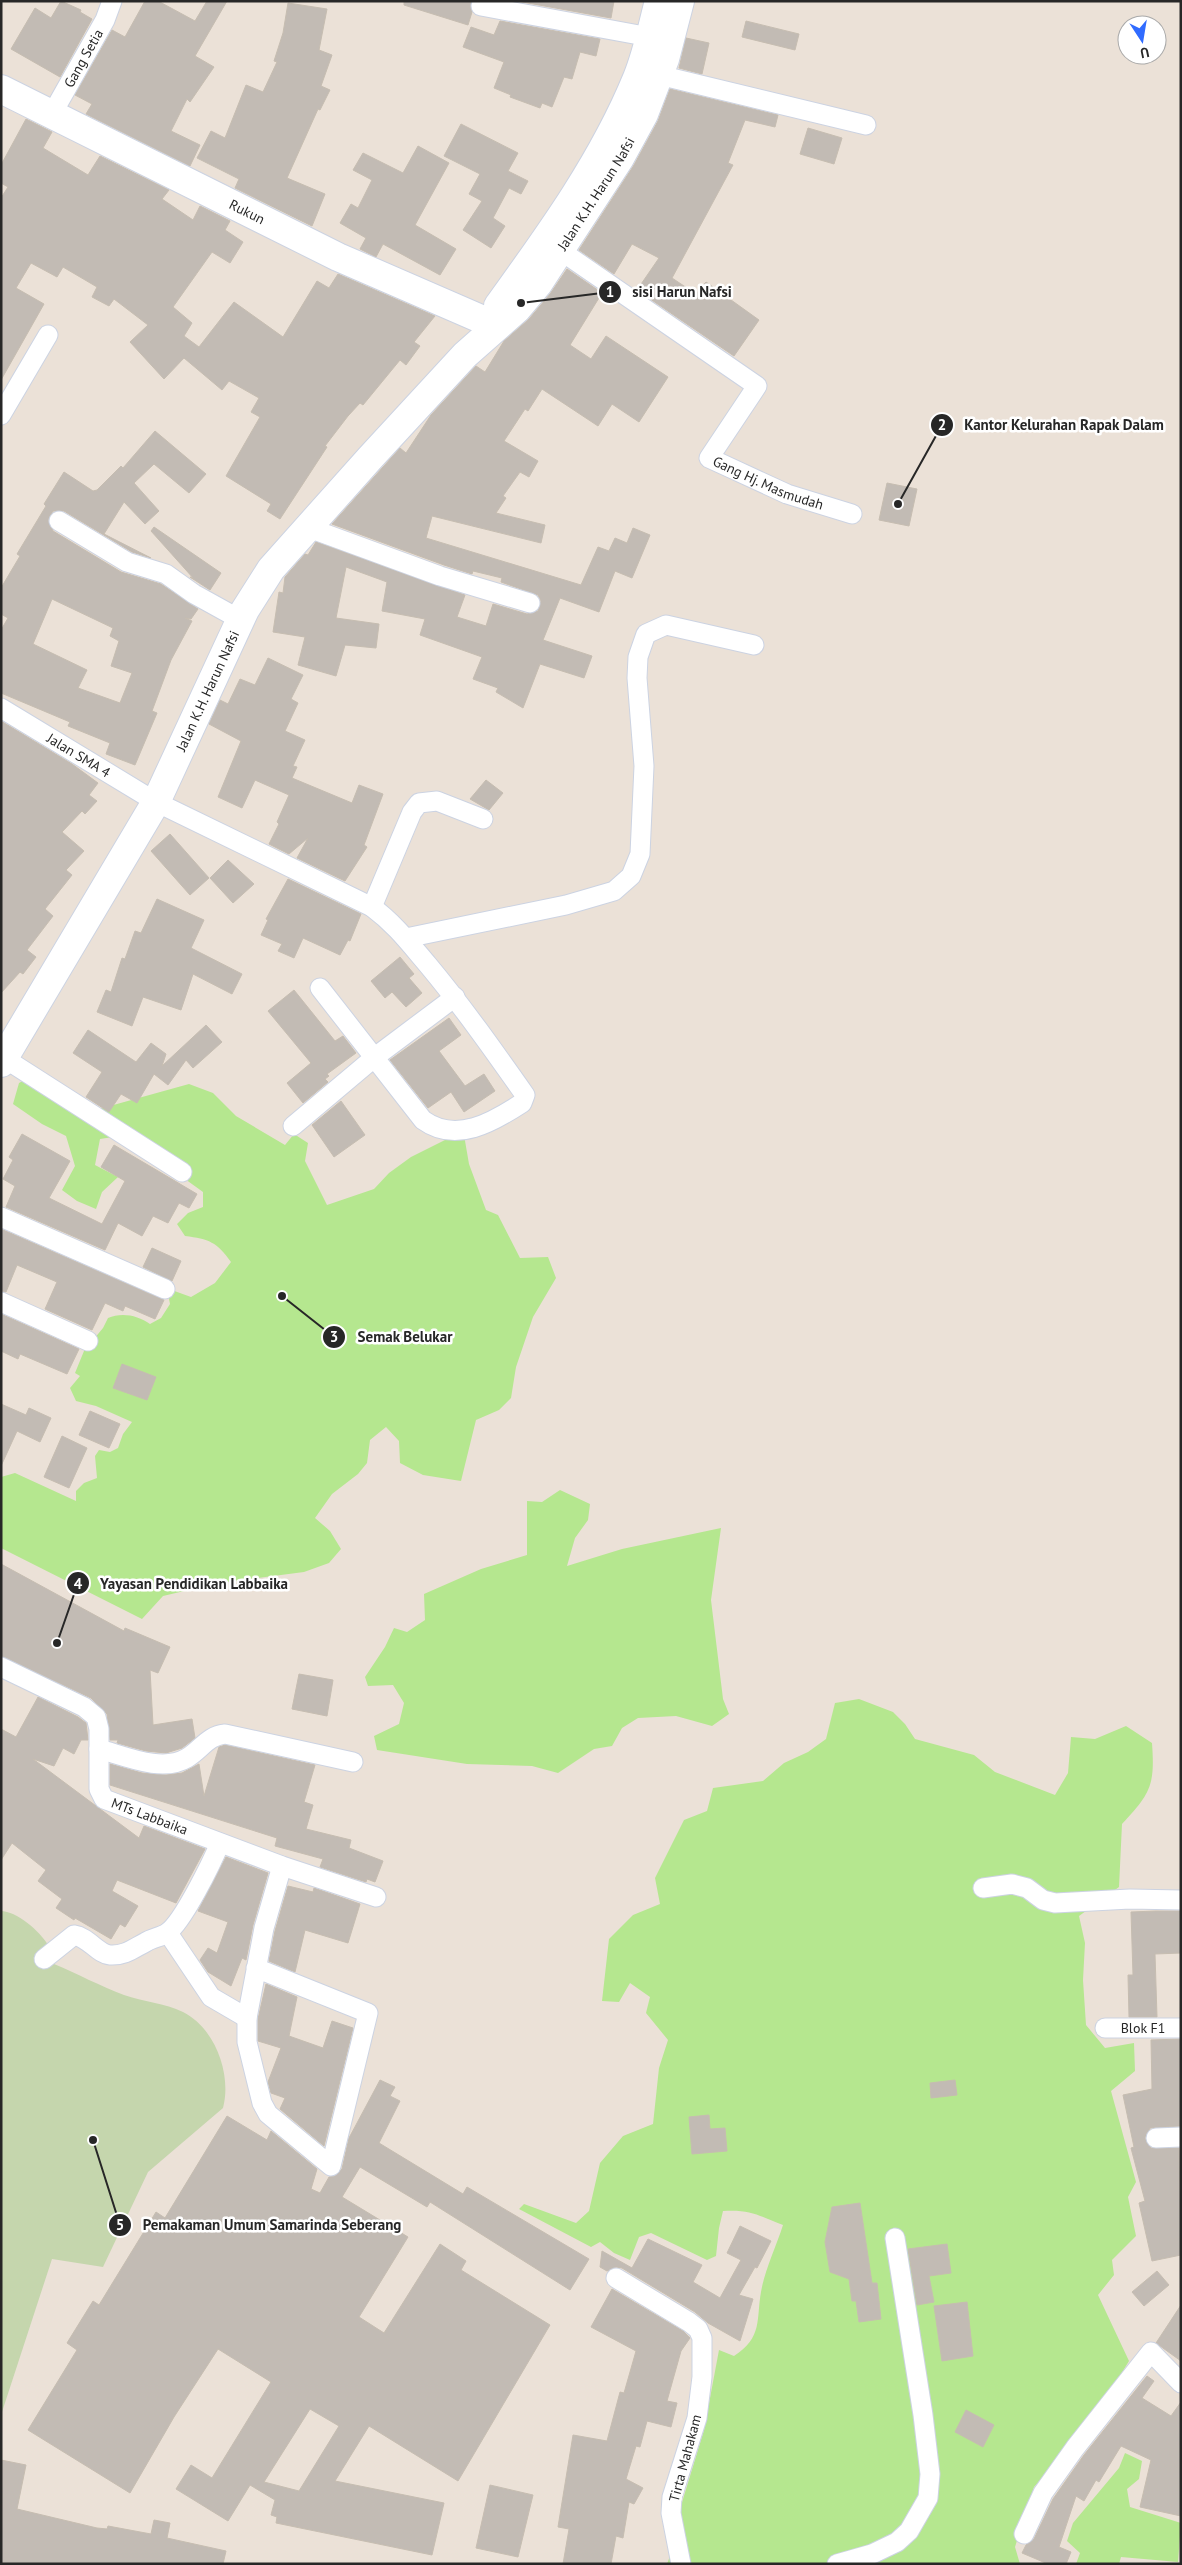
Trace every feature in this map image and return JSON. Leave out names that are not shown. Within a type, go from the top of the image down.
[{"type":"main road","name":"Jalan K.H. Harun Nafsi","points":[[492,324],[523,303],[561,252],[620,158],[644,114],[655,56],[659,1]]},
{"type":"main road","name":"Jalan K.H. Harun Nafsi","points":[[2,1061],[156,802],[243,615],[271,569],[492,324],[582,184],[613,129],[638,77],[655,56],[680,1]]},
{"type":"main road","name":"Rukun","points":[[1,90],[338,257],[492,324]]},
{"type":"street","name":"Gang Setia","points":[[52,114],[105,20],[112,1]]},
{"type":"street","points":[[481,6],[655,56],[866,126]]},
{"type":"street","name":"Gang Hj. Masmudah","points":[[561,252],[757,386],[709,458],[787,494],[852,514]]},
{"type":"street","points":[[1,415],[48,335]]},
{"type":"street","points":[[59,521],[127,562],[166,574],[194,594],[243,615]]},
{"type":"street","points":[[309,528],[440,576],[530,603]]},
{"type":"street","points":[[406,938],[566,905],[614,891],[631,876],[640,854],[644,766],[637,671],[640,645],[646,634],[666,624],[754,645]]},
{"type":"street","name":"Jalan SMA 4","points":[[1,708],[156,802],[372,907],[397,926],[455,998],[525,1095],[522,1103],[482,1126],[445,1131],[434,1128],[423,1120],[375,1057]]},
{"type":"street","points":[[372,907],[412,812],[419,803],[437,801],[483,819]]},
{"type":"street","points":[[320,988],[375,1057]]},
{"type":"street","points":[[293,1126],[375,1057],[455,998]]},
{"type":"street","points":[[2,1061],[182,1172]]},
{"type":"street","points":[[1,1217],[165,1289]]},
{"type":"street","points":[[1,1302],[88,1341]]},
{"type":"street","name":"MTs Labbaika","points":[[1,1667],[92,1712],[96,1717],[99,1729],[99,1789],[104,1799],[194,1831],[220,1843],[282,1866],[376,1897]]},
{"type":"street","points":[[99,1750],[158,1764],[169,1763],[187,1758],[207,1740],[226,1734],[353,1762]]},
{"type":"street","points":[[44,1959],[74,1935],[90,1942],[107,1955],[117,1955],[130,1952],[147,1941],[168,1933],[180,1918],[202,1880],[220,1843]]},
{"type":"street","points":[[256,1968],[368,2013],[331,2166],[276,2122],[262,2103],[247,2042],[247,2018],[256,1968],[282,1866]]},
{"type":"street","points":[[982,1888],[1012,1884],[1027,1888],[1042,1900],[1055,1903],[1130,1899],[1181,1900]]},
{"type":"street","points":[[168,1933],[211,1997],[247,2018]]},
{"type":"street","name":"Blok F1","points":[[1105,2028],[1181,2028]]},
{"type":"street","points":[[1156,2138],[1181,2137]]},
{"type":"street","points":[[837,2564],[872,2554],[898,2542],[909,2531],[928,2498],[930,2474],[923,2415],[895,2238]]},
{"type":"street","name":"Tirta Mahakam","points":[[616,2278],[689,2322],[698,2330],[702,2338],[702,2377],[698,2418],[672,2497],[671,2513],[681,2564]]},
{"type":"street","points":[[1024,2534],[1043,2493],[1075,2448],[1151,2352],[1181,2383]]},
{"type":"green space","points":[[32,1076],[99,1109],[189,1084],[213,1093],[236,1116],[285,1145],[294,1134],[308,1143],[305,1161],[327,1205],[374,1189],[389,1173],[411,1157],[445,1140],[464,1135],[469,1164],[486,1210],[498,1215],[520,1258],[548,1257],[556,1278],[533,1317],[516,1367],[511,1398],[499,1410],[476,1420],[461,1481],[423,1475],[400,1463],[399,1441],[386,1427],[370,1440],[367,1463],[358,1474],[332,1494],[315,1518],[330,1531],[341,1549],[329,1563],[304,1572],[218,1583],[163,1596],[142,1619],[1,1548],[1,1477],[15,1473],[76,1501],[76,1491],[84,1483],[97,1478],[95,1456],[99,1450],[110,1452],[118,1448],[123,1434],[132,1422],[96,1406],[76,1401],[70,1388],[80,1376],[75,1373],[84,1351],[103,1328],[108,1318],[118,1315],[129,1315],[140,1318],[150,1324],[161,1318],[170,1304],[168,1294],[144,1280],[191,1297],[215,1283],[231,1262],[212,1243],[185,1236],[177,1224],[188,1213],[203,1207],[203,1192],[185,1179],[113,1137],[100,1139],[95,1165],[118,1177],[102,1192],[96,1209],[77,1201],[62,1190],[75,1166],[66,1136],[42,1124],[13,1104],[19,1083]]},
{"type":"green space","points":[[560,1490],[590,1504],[588,1520],[575,1538],[567,1566],[622,1549],[721,1528],[711,1600],[723,1699],[729,1714],[712,1726],[676,1716],[638,1718],[622,1728],[612,1746],[594,1749],[558,1773],[532,1766],[467,1764],[377,1750],[374,1736],[399,1724],[404,1703],[393,1685],[368,1686],[365,1677],[385,1647],[394,1628],[407,1632],[425,1620],[424,1594],[481,1569],[527,1555],[527,1501],[542,1502]]},
{"type":"green space","points":[[859,1699],[893,1712],[905,1724],[915,1739],[974,1755],[995,1772],[1055,1795],[1068,1773],[1071,1737],[1095,1739],[1126,1726],[1152,1743],[1153,1769],[1149,1788],[1139,1804],[1122,1824],[1119,1887],[1079,1916],[1085,1943],[1083,1980],[1086,2025],[1105,2048],[1134,2043],[1135,2071],[1111,2091],[1136,2182],[1128,2197],[1136,2236],[1112,2260],[1114,2275],[1098,2295],[1129,2361],[1104,2402],[1065,2452],[1034,2487],[1015,2547],[1020,2564],[667,2564],[680,2530],[680,2509],[704,2430],[719,2350],[734,2356],[750,2342],[754,2335],[763,2283],[783,2225],[748,2212],[723,2211],[716,2256],[707,2260],[651,2233],[639,2237],[630,2260],[614,2253],[600,2242],[591,2247],[519,2209],[524,2204],[576,2223],[589,2211],[600,2163],[623,2136],[653,2124],[659,2068],[668,2040],[646,2013],[650,1997],[630,1983],[619,2002],[602,2001],[609,1939],[633,1915],[660,1904],[655,1878],[684,1820],[707,1811],[713,1788],[763,1781],[784,1763],[808,1752],[826,1739],[835,1703]]},
{"type":"green space","points":[[1,1911],[14,1914],[39,1934],[48,1945],[54,1964],[115,1991],[176,2009],[194,2019],[212,2040],[218,2053],[223,2067],[225,2095],[223,2108],[148,2172],[103,2267],[52,2259],[1,2415]]},
{"type":"green space","points":[[1125,2453],[1142,2461],[1139,2479],[1127,2489],[1130,2507],[1181,2523],[1178,2562],[1121,2557],[1119,2564],[1076,2564],[1080,2553],[1067,2541],[1073,2523],[1119,2468]]},
{"type":"building","points":[[61,1],[81,10],[80,12],[92,19],[60,77],[11,49],[35,8],[51,18]]},
{"type":"building","points":[[145,1],[158,1],[195,21],[207,1],[227,1],[195,56],[214,67],[190,102],[187,99],[171,131],[200,145],[190,166],[86,114],[92,104],[75,95],[112,30],[125,37]]},
{"type":"building","points":[[404,1],[471,1],[472,12],[468,25],[404,5]]},
{"type":"building","points":[[517,1],[614,1],[611,18]]},
{"type":"building","points":[[288,3],[327,9],[319,50],[332,55],[321,86],[330,90],[320,110],[318,109],[287,178],[325,194],[312,226],[235,188],[239,179],[197,158],[211,131],[225,138],[246,85],[263,92],[277,62],[274,61],[283,33]]},
{"type":"building","points":[[500,21],[600,39],[596,56],[580,52],[572,79],[564,77],[552,107],[542,103],[540,108],[510,97],[511,95],[494,88],[504,62],[463,47],[471,27],[494,35]]},
{"type":"building","points":[[746,21],[799,34],[795,50],[742,37]]},
{"type":"building","points":[[686,38],[709,43],[702,74],[679,68]]},
{"type":"building","points":[[670,89],[778,115],[775,127],[745,120],[728,163],[733,165],[672,278],[696,294],[706,282],[759,320],[734,356],[637,290],[659,258],[632,244],[614,274],[579,250],[634,165],[658,121]]},
{"type":"building","points":[[26,119],[52,132],[43,148],[88,175],[100,156],[169,190],[162,199],[193,220],[200,206],[230,221],[225,230],[243,242],[230,263],[212,252],[173,307],[192,323],[184,336],[199,347],[234,302],[283,337],[317,281],[329,288],[338,274],[435,316],[414,342],[420,346],[406,365],[400,360],[363,405],[360,403],[348,416],[325,446],[327,447],[280,519],[267,511],[271,504],[226,476],[260,417],[251,412],[259,398],[229,381],[222,390],[184,358],[164,379],[130,342],[148,325],[114,299],[109,306],[92,297],[97,287],[63,267],[57,277],[31,263],[16,288],[44,304],[1,380],[1,198],[8,187],[1,183],[1,165]]},
{"type":"building","points":[[461,124],[518,153],[508,171],[528,181],[521,194],[509,188],[493,218],[505,226],[491,248],[463,230],[482,201],[469,194],[480,174],[444,156]]},
{"type":"building","points":[[808,128],[842,138],[834,164],[800,154]]},
{"type":"building","points":[[418,146],[449,163],[415,225],[456,249],[440,275],[383,244],[376,257],[360,249],[366,238],[340,223],[351,204],[358,208],[372,180],[353,170],[363,153],[403,173]]},
{"type":"building","points":[[567,269],[602,293],[570,345],[591,359],[606,336],[668,377],[639,422],[612,404],[598,426],[542,389],[528,411],[525,409],[504,441],[538,461],[529,477],[520,472],[503,496],[506,498],[496,513],[545,525],[541,543],[432,516],[426,538],[581,585],[598,547],[609,551],[615,538],[627,543],[633,528],[650,535],[632,578],[615,571],[599,612],[560,598],[543,640],[592,656],[584,678],[540,664],[523,708],[496,692],[498,688],[473,679],[482,657],[420,635],[425,619],[382,611],[387,582],[346,567],[336,618],[379,624],[376,648],[345,645],[336,676],[298,665],[305,637],[273,632],[279,592],[283,593],[285,577],[305,554],[308,555],[316,542],[465,595],[457,617],[486,626],[493,604],[527,614],[538,611],[541,601],[538,595],[501,582],[502,578],[473,571],[472,574],[332,524],[400,448],[406,453],[431,415],[476,366],[485,372],[504,341],[529,319],[550,294]]},
{"type":"building","points":[[155,431],[206,474],[189,493],[154,464],[134,483],[159,511],[145,524],[124,502],[104,534],[151,558],[132,552],[64,511],[53,511],[48,520],[53,531],[121,572],[161,584],[198,609],[191,619],[185,618],[192,621],[171,660],[152,711],[157,713],[135,765],[106,754],[110,743],[68,726],[70,722],[1,693],[1,630],[8,618],[1,614],[1,588],[20,556],[17,554],[46,506],[44,504],[64,472],[93,491],[97,490],[121,466],[123,468]],"holes":[[[52,599],[113,628],[110,636],[119,641],[111,666],[132,673],[120,703],[78,688],[87,670],[33,644]]]},
{"type":"building","points":[[887,483],[917,489],[909,526],[879,520]]},
{"type":"building","points":[[154,527],[221,573],[210,590],[190,577],[194,579],[151,531]]},
{"type":"building","points":[[268,658],[303,675],[291,699],[298,703],[285,731],[305,740],[293,766],[297,767],[292,778],[352,803],[359,785],[383,794],[364,845],[367,847],[345,881],[297,858],[308,838],[289,854],[269,844],[279,824],[277,822],[289,795],[255,780],[242,808],[218,797],[241,741],[209,724],[220,700],[228,704],[240,679],[255,685]]},
{"type":"building","points":[[1,721],[72,764],[98,783],[89,795],[97,801],[85,814],[82,811],[62,832],[84,851],[66,870],[72,875],[45,909],[53,916],[27,950],[36,957],[23,974],[20,972],[1,993]]},
{"type":"building","points":[[486,780],[503,793],[489,810],[470,799]]},
{"type":"building","points":[[170,834],[209,878],[190,895],[151,851]]},
{"type":"building","points":[[228,860],[254,884],[233,903],[210,878]]},
{"type":"building","points":[[288,879],[361,914],[350,941],[348,940],[340,955],[303,938],[294,958],[278,951],[282,944],[261,935],[268,920],[266,919]]},
{"type":"building","points":[[157,899],[204,920],[191,948],[242,974],[232,994],[193,974],[181,1010],[143,997],[132,1026],[97,1012],[106,990],[111,992],[122,958],[125,959],[135,931],[141,933]]},
{"type":"building","points":[[400,957],[414,974],[409,978],[422,993],[406,1007],[392,992],[385,998],[371,981]]},
{"type":"building","points":[[294,990],[335,1041],[343,1036],[356,1053],[327,1074],[329,1076],[325,1079],[328,1082],[303,1103],[287,1083],[311,1063],[268,1011]]},
{"type":"building","points":[[449,1018],[461,1035],[439,1051],[465,1086],[484,1074],[495,1091],[464,1112],[451,1092],[428,1108],[390,1060]]},
{"type":"building","points":[[206,1025],[222,1042],[193,1068],[186,1060],[168,1085],[154,1074],[137,1103],[121,1094],[109,1112],[86,1097],[102,1072],[73,1053],[88,1030],[136,1062],[151,1043],[166,1054],[162,1066]]},
{"type":"building","points":[[341,1101],[365,1135],[334,1157],[312,1125]]},
{"type":"building","points":[[22,1134],[70,1161],[49,1198],[102,1224],[125,1181],[101,1167],[114,1145],[197,1194],[189,1208],[179,1203],[168,1223],[153,1216],[142,1236],[118,1223],[105,1250],[6,1207],[15,1186],[3,1179],[13,1160],[9,1157]]},
{"type":"building","points":[[1,1229],[164,1300],[155,1319],[125,1306],[123,1311],[105,1303],[92,1330],[45,1309],[57,1282],[17,1265],[6,1292],[1,1291]]},
{"type":"building","points":[[152,1248],[181,1261],[172,1281],[143,1267]]},
{"type":"building","points":[[1,1314],[79,1349],[67,1374],[20,1354],[18,1359],[1,1351]]},
{"type":"building","points":[[122,1364],[156,1377],[147,1400],[113,1388]]},
{"type":"building","points":[[1,1404],[26,1415],[29,1408],[51,1418],[40,1442],[17,1431],[1,1466]]},
{"type":"building","points":[[90,1411],[120,1424],[109,1448],[79,1435]]},
{"type":"building","points":[[62,1436],[87,1448],[69,1488],[44,1477]]},
{"type":"building","points":[[1,1564],[124,1631],[125,1628],[170,1647],[158,1673],[150,1670],[153,1725],[192,1719],[195,1738],[182,1748],[166,1753],[146,1751],[117,1743],[118,1740],[110,1740],[107,1714],[91,1698],[1,1656]]},
{"type":"building","points":[[299,1674],[333,1680],[327,1716],[292,1709]]},
{"type":"building","points":[[38,1697],[86,1723],[88,1740],[81,1740],[74,1754],[63,1748],[54,1766],[33,1759],[139,1838],[144,1826],[205,1849],[176,1903],[117,1880],[112,1891],[138,1906],[125,1927],[120,1924],[111,1939],[75,1918],[74,1920],[56,1908],[62,1899],[38,1881],[46,1870],[12,1843],[1,1860],[1,1729],[16,1737]]},
{"type":"building","points":[[225,1745],[315,1765],[304,1802],[313,1805],[306,1829],[351,1840],[349,1848],[383,1861],[375,1882],[367,1879],[366,1882],[320,1867],[323,1859],[275,1846],[277,1838],[110,1785],[110,1764],[142,1773],[166,1775],[182,1773],[199,1764],[204,1796],[219,1747]]},
{"type":"building","points":[[226,1857],[268,1873],[253,1925],[246,1960],[242,1958],[231,1986],[208,1972],[200,1960],[208,1948],[217,1953],[228,1922],[198,1911]]},
{"type":"building","points":[[288,1886],[313,1892],[314,1888],[360,1904],[348,1943],[305,1930],[295,1972],[269,1961],[275,1931]]},
{"type":"building","points":[[1181,1911],[1181,1953],[1155,1954],[1157,2017],[1129,2017],[1128,1975],[1133,1975],[1131,1912]]},
{"type":"building","points":[[266,1984],[297,1997],[289,2036],[323,2048],[332,2021],[353,2028],[324,2146],[280,2109],[285,2098],[271,2093],[268,2082],[281,2048],[258,2041],[258,2019]]},
{"type":"building","points":[[1181,2039],[1181,2126],[1150,2128],[1145,2138],[1151,2148],[1179,2148],[1181,2255],[1152,2261],[1139,2203],[1145,2201],[1131,2148],[1134,2147],[1123,2095],[1152,2089],[1151,2040]]},
{"type":"building","points":[[380,2080],[395,2087],[390,2096],[400,2101],[379,2143],[463,2194],[467,2187],[589,2259],[570,2290],[430,2202],[427,2207],[360,2167],[342,2197],[408,2237],[359,2317],[384,2333],[440,2244],[466,2261],[461,2270],[550,2325],[458,2481],[369,2426],[335,2481],[444,2503],[432,2555],[276,2523],[277,2517],[271,2515],[275,2500],[250,2485],[228,2521],[176,2489],[191,2465],[212,2478],[271,2382],[218,2349],[174,2417],[130,2493],[28,2430],[77,2350],[67,2343],[93,2301],[99,2305],[156,2212],[165,2218],[227,2116],[267,2140],[271,2131],[317,2169],[311,2189],[320,2193],[329,2177],[335,2176],[342,2169],[349,2138]],"holes":[[[310,2409],[339,2426],[299,2491],[264,2482]]]},
{"type":"building","points":[[955,2080],[957,2095],[931,2098],[930,2083]]},
{"type":"building","points":[[709,2115],[710,2129],[725,2128],[727,2151],[692,2154],[689,2117]]},
{"type":"building","points":[[860,2203],[872,2283],[877,2283],[881,2319],[859,2322],[856,2301],[852,2301],[849,2279],[830,2272],[825,2242],[832,2207]]},
{"type":"building","points":[[740,2226],[771,2241],[757,2268],[755,2267],[739,2295],[753,2299],[740,2341],[708,2323],[695,2312],[622,2268],[616,2267],[607,2271],[600,2267],[602,2251],[632,2268],[648,2239],[702,2265],[693,2282],[720,2298],[741,2260],[727,2253]]},
{"type":"building","points":[[947,2244],[951,2273],[929,2276],[934,2302],[917,2305],[908,2249]]},
{"type":"building","points":[[1157,2271],[1169,2285],[1144,2306],[1132,2292]]},
{"type":"building","points":[[612,2289],[683,2331],[690,2338],[681,2351],[667,2401],[677,2403],[671,2427],[647,2421],[640,2447],[636,2446],[626,2479],[643,2488],[634,2504],[629,2502],[623,2538],[616,2536],[611,2564],[563,2564],[569,2529],[558,2527],[573,2435],[607,2441],[620,2392],[624,2393],[636,2351],[591,2327]]},
{"type":"building","points":[[967,2302],[973,2356],[942,2361],[934,2306]]},
{"type":"building","points":[[1181,2305],[1181,2361],[1156,2343]]},
{"type":"building","points":[[1147,2376],[1154,2381],[1142,2398],[1171,2416],[1181,2402],[1181,2516],[1140,2507],[1151,2460],[1121,2446],[1099,2482],[1096,2480],[1084,2501],[1076,2496],[1059,2547],[1071,2552],[1066,2564],[1048,2564],[1022,2553],[1026,2545],[1034,2539],[1053,2499],[1084,2455]]},
{"type":"building","points":[[966,2410],[994,2425],[983,2447],[955,2432]]},
{"type":"building","points":[[1,2460],[26,2465],[17,2509],[97,2528],[107,2529],[108,2526],[151,2534],[154,2520],[170,2523],[167,2538],[226,2551],[223,2564],[1,2564]]},
{"type":"building","points":[[490,2485],[533,2495],[518,2557],[476,2548]]},
{"type":"place","name":"sisi Harun Nafsi","points":[[521,303]]},
{"type":"place","name":"Kantor Kelurahan Rapak Dalam","points":[[898,504]]},
{"type":"place","name":"Semak Belukar","points":[[282,1296]]},
{"type":"place","name":"Yayasan Pendidikan Labbaika","points":[[57,1643]]},
{"type":"place","name":"Pemakaman Umum Samarinda Seberang","points":[[93,2140]]}]
